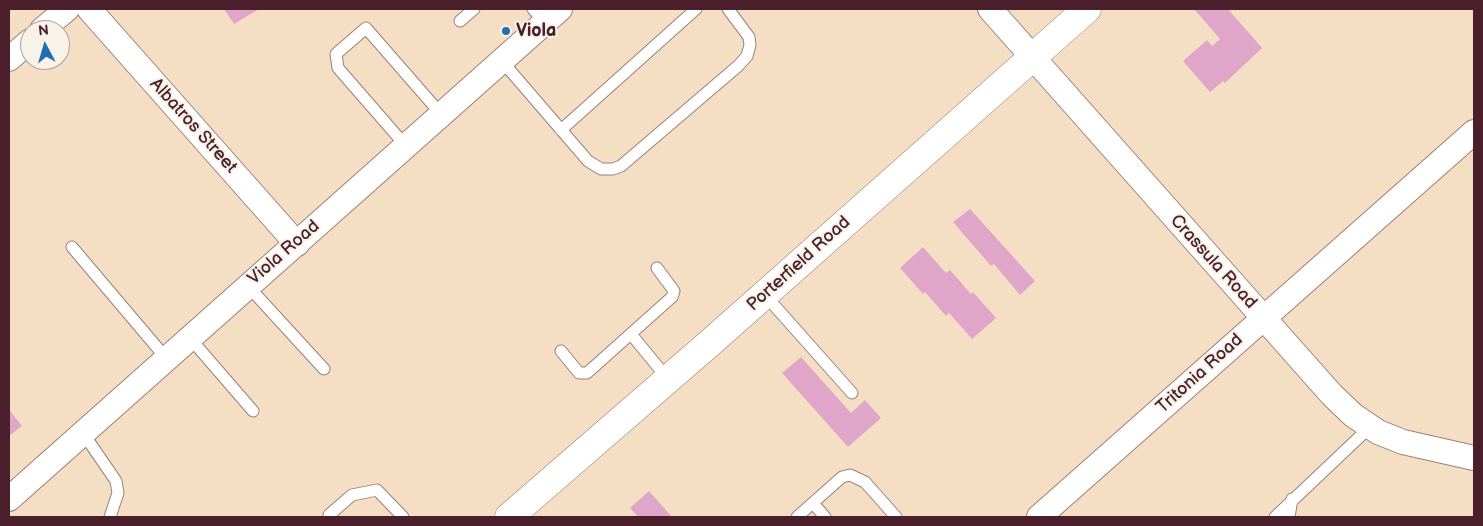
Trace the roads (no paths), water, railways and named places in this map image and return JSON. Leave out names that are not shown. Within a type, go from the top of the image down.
[{"type":"street","points":[[54,20],[67,9]]},
{"type":"street","name":"Albatros Street","points":[[89,9],[297,244]]},
{"type":"street","name":"Crassula Road","points":[[990,9],[1332,395],[1370,426],[1403,442],[1474,458]]},
{"type":"street","name":"Porterfield Road","points":[[509,517],[764,295],[1087,9]]},
{"type":"street","name":"Viola Road","points":[[9,499],[501,60],[546,13]]},
{"type":"street","points":[[9,59],[20,49]]},
{"type":"street","name":"Tritonia Road","points":[[1039,517],[1474,132]]},
{"type":"lane","points":[[460,21],[474,9]]},
{"type":"lane","points":[[561,130],[696,9]]},
{"type":"lane","points":[[501,60],[594,166],[607,170],[621,166],[738,66],[747,56],[750,45],[749,37],[728,9]]},
{"type":"lane","points":[[405,146],[338,68],[336,54],[366,28],[441,114]]},
{"type":"lane","points":[[72,247],[166,358]]},
{"type":"lane","points":[[561,351],[579,373],[587,373],[672,298],[674,291],[657,268]]},
{"type":"lane","points":[[247,285],[324,368]]},
{"type":"lane","points":[[764,295],[852,393]]},
{"type":"lane","points":[[631,334],[667,378]]},
{"type":"lane","points":[[189,337],[253,411]]},
{"type":"lane","points":[[1275,517],[1370,426]]},
{"type":"lane","points":[[83,433],[116,481],[118,493],[110,517]]},
{"type":"lane","points":[[797,517],[842,477],[850,475],[865,482],[896,517]]},
{"type":"lane","points":[[331,517],[329,515],[352,495],[377,490],[402,517]]},
{"type":"lane","points":[[1289,517],[1292,499]]},
{"type":"lane","points":[[813,503],[825,517]]},
{"type":"place","name":"Viola","points":[[506,31]]}]
